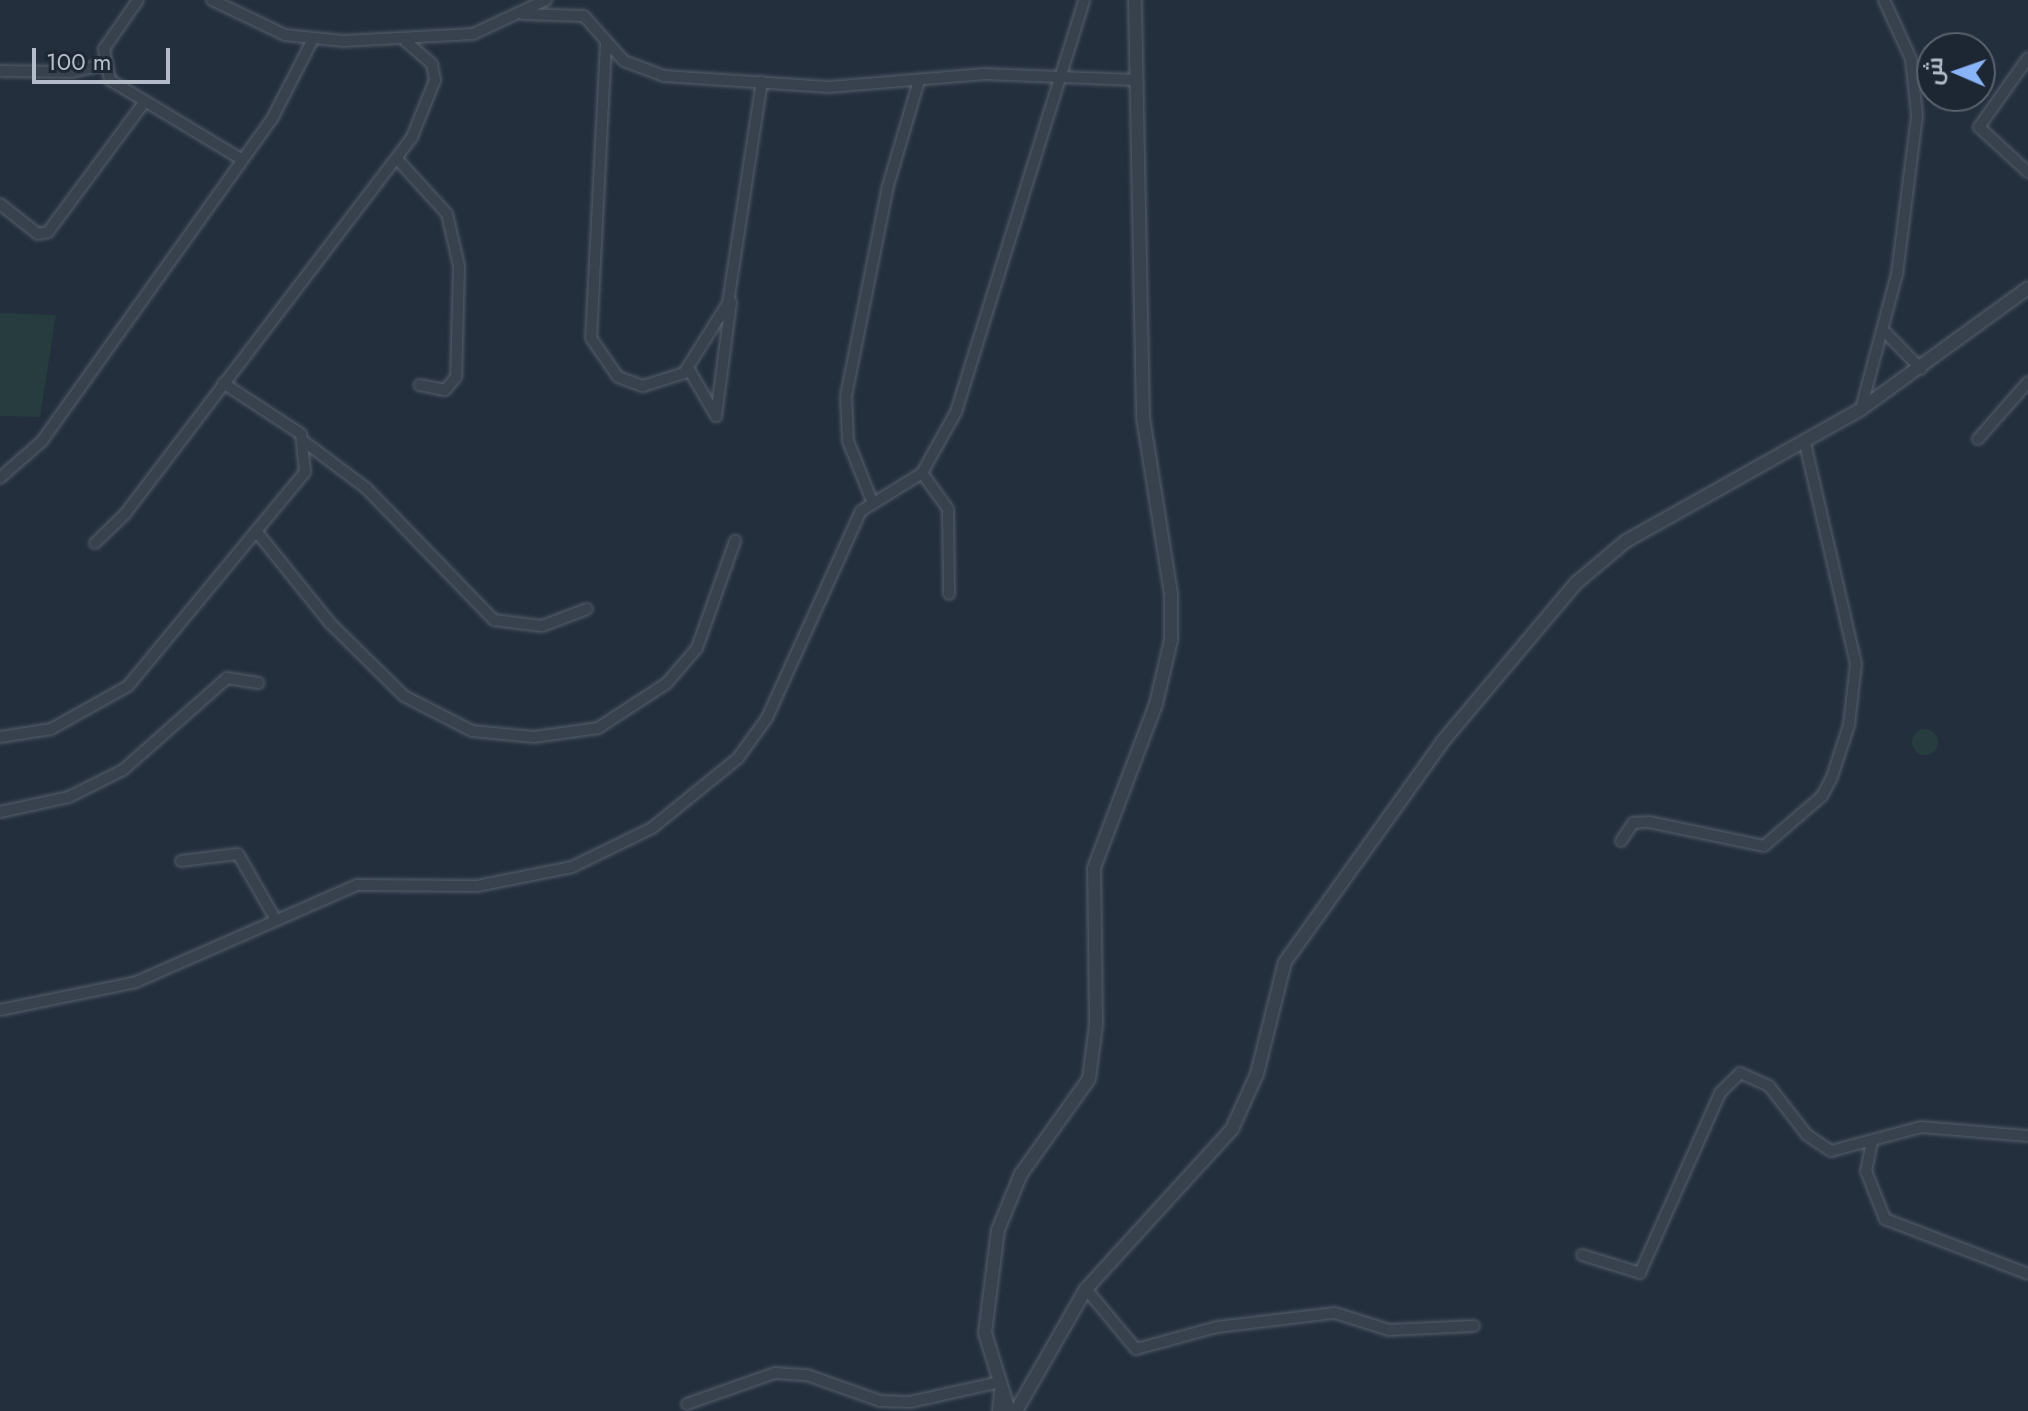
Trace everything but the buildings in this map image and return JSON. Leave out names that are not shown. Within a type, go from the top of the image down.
[{"type":"street","points":[[102,65],[104,49],[138,0]]},
{"type":"street","points":[[212,0],[312,41],[406,41],[473,34],[523,14],[546,0]]},
{"type":"street","points":[[0,1010],[136,982],[276,920],[377,881],[477,886],[551,873],[652,828],[756,737],[856,520],[872,501],[922,473],[978,357],[1056,80],[1084,0]]},
{"type":"street","points":[[1006,1410],[985,1333],[998,1230],[1021,1174],[1089,1079],[1096,1024],[1094,868],[1156,704],[1171,640],[1171,594],[1143,417],[1135,0]]},
{"type":"street","points":[[1861,409],[1886,333],[1917,115],[1911,59],[1884,0]]},
{"type":"street","points":[[523,14],[577,13],[606,44],[646,72],[762,82],[919,81],[984,74],[1056,80],[1136,80]]},
{"type":"street","points":[[0,478],[42,441],[297,79],[312,41]]},
{"type":"street","points":[[95,543],[125,514],[397,159],[435,80],[432,64],[406,41]]},
{"type":"street","points":[[606,44],[591,338],[618,377],[643,386],[671,382],[688,368],[713,333],[733,280]]},
{"type":"street","points":[[2028,58],[1979,122],[1989,144],[2028,172]]},
{"type":"street","points":[[0,71],[72,72],[102,65]]},
{"type":"street","points":[[102,65],[143,104],[241,159]]},
{"type":"street","points":[[872,501],[848,441],[846,396],[888,186],[919,81]]},
{"type":"street","points":[[688,368],[716,416],[762,82]]},
{"type":"street","points":[[0,204],[38,234],[48,232],[143,104]]},
{"type":"street","points":[[397,159],[447,214],[459,266],[456,377],[445,390],[419,385]]},
{"type":"street","points":[[1006,1410],[1029,1383],[1086,1289],[1232,1129],[1257,1074],[1285,962],[1496,676],[1576,583],[1626,541],[1861,409],[1921,369],[2028,288]]},
{"type":"street","points":[[1886,333],[1921,369]]},
{"type":"street","points":[[1978,439],[2028,382]]},
{"type":"street","points":[[223,383],[290,423],[306,443],[366,488],[494,620],[542,626],[587,609]]},
{"type":"street","points":[[0,737],[51,729],[128,686],[305,472],[306,443]]},
{"type":"street","points":[[1621,841],[1633,823],[1649,822],[1764,846],[1829,784],[1849,725],[1856,664],[1805,443]]},
{"type":"street","points":[[922,473],[948,509],[949,594]]},
{"type":"street","points":[[256,531],[330,623],[404,696],[472,731],[534,737],[598,728],[667,683],[697,648],[735,541]]},
{"type":"street","points":[[0,812],[69,797],[123,770],[227,678],[259,683]]},
{"type":"street","points":[[181,861],[238,854],[276,920]]},
{"type":"street","points":[[1582,1255],[1640,1273],[1720,1093],[1740,1073],[1769,1086],[1822,1147],[1843,1151],[1872,1141],[1942,1127],[2028,1136]]},
{"type":"street","points":[[1872,1141],[1866,1171],[1885,1219],[2028,1274]]},
{"type":"street","points":[[1086,1289],[1136,1349],[1217,1327],[1311,1315],[1345,1314],[1389,1330],[1474,1326]]},
{"type":"street","points":[[687,1404],[775,1373],[807,1375],[880,1401],[910,1402],[998,1387]]},
{"type":"green space","points":[[0,313],[56,315],[40,417],[0,416]]},
{"type":"green space","points":[[1925,729],[1934,733],[1938,742],[1934,751],[1925,755],[1916,751],[1912,742],[1916,733]]}]
